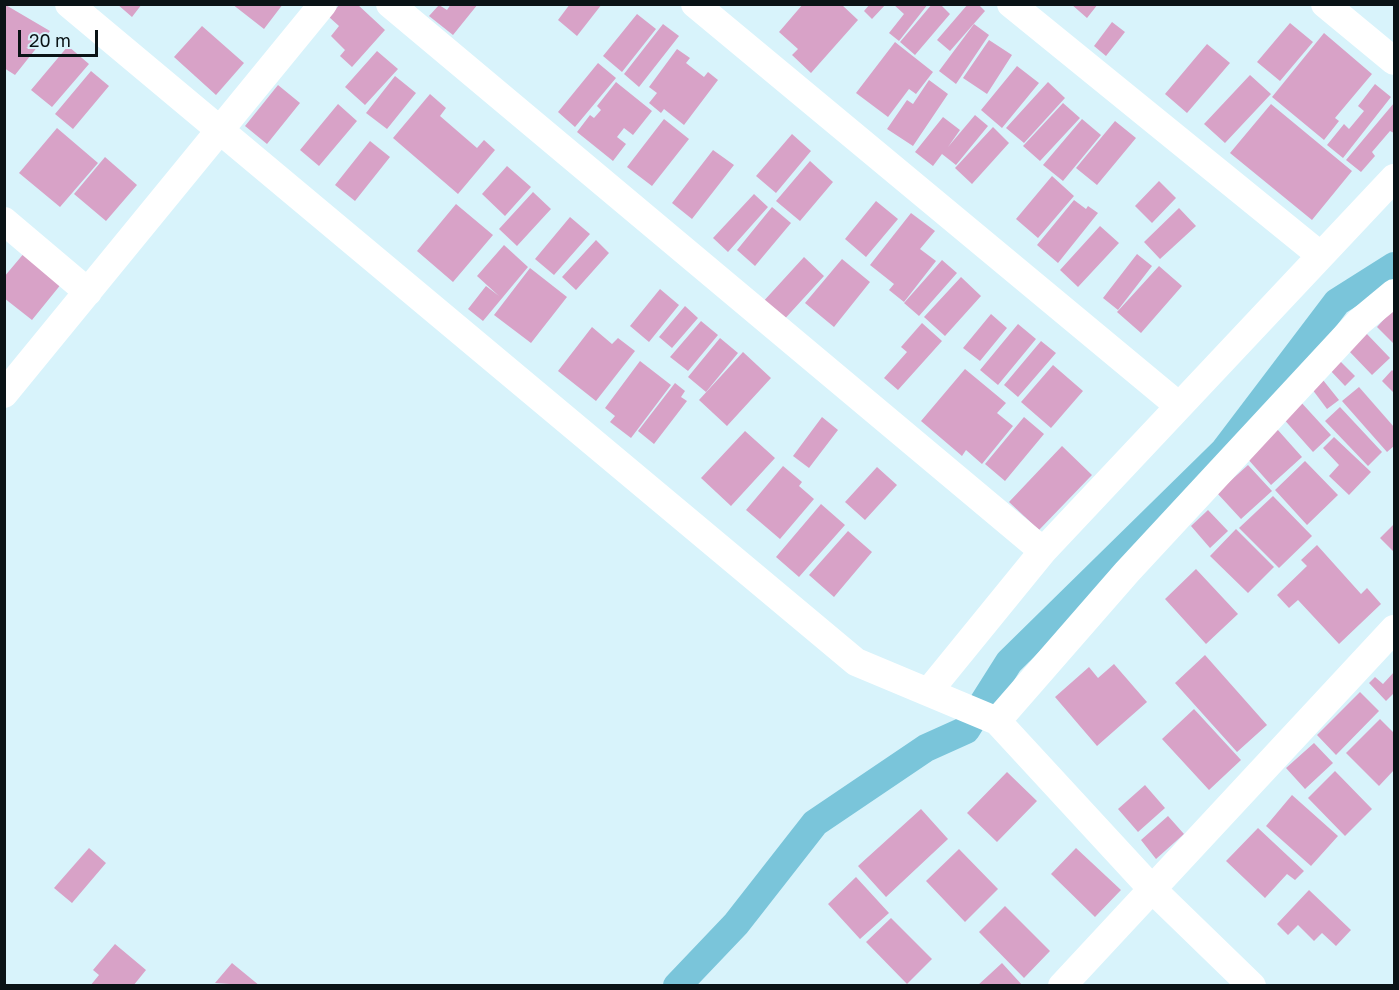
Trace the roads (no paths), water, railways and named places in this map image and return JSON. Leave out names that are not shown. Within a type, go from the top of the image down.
[{"type":"street","points":[[69,4],[856,662],[997,721],[1153,890],[1252,986]]},
{"type":"street","points":[[4,394],[323,4]]},
{"type":"street","points":[[390,4],[1043,551]]},
{"type":"street","points":[[695,4],[1179,406]]},
{"type":"street","points":[[1011,4],[1320,255]]},
{"type":"street","points":[[1325,4],[1395,61]]},
{"type":"street","points":[[929,691],[1043,551],[1395,178]]},
{"type":"street","points":[[4,221],[88,292]]},
{"type":"street","points":[[997,721],[1127,572],[1359,322],[1395,293]]},
{"type":"street","points":[[1062,986],[1395,629]]},
{"type":"waterway","points":[[677,986],[736,924],[815,823],[926,748],[966,730],[1009,662],[1224,451],[1337,302],[1394,266]]}]
